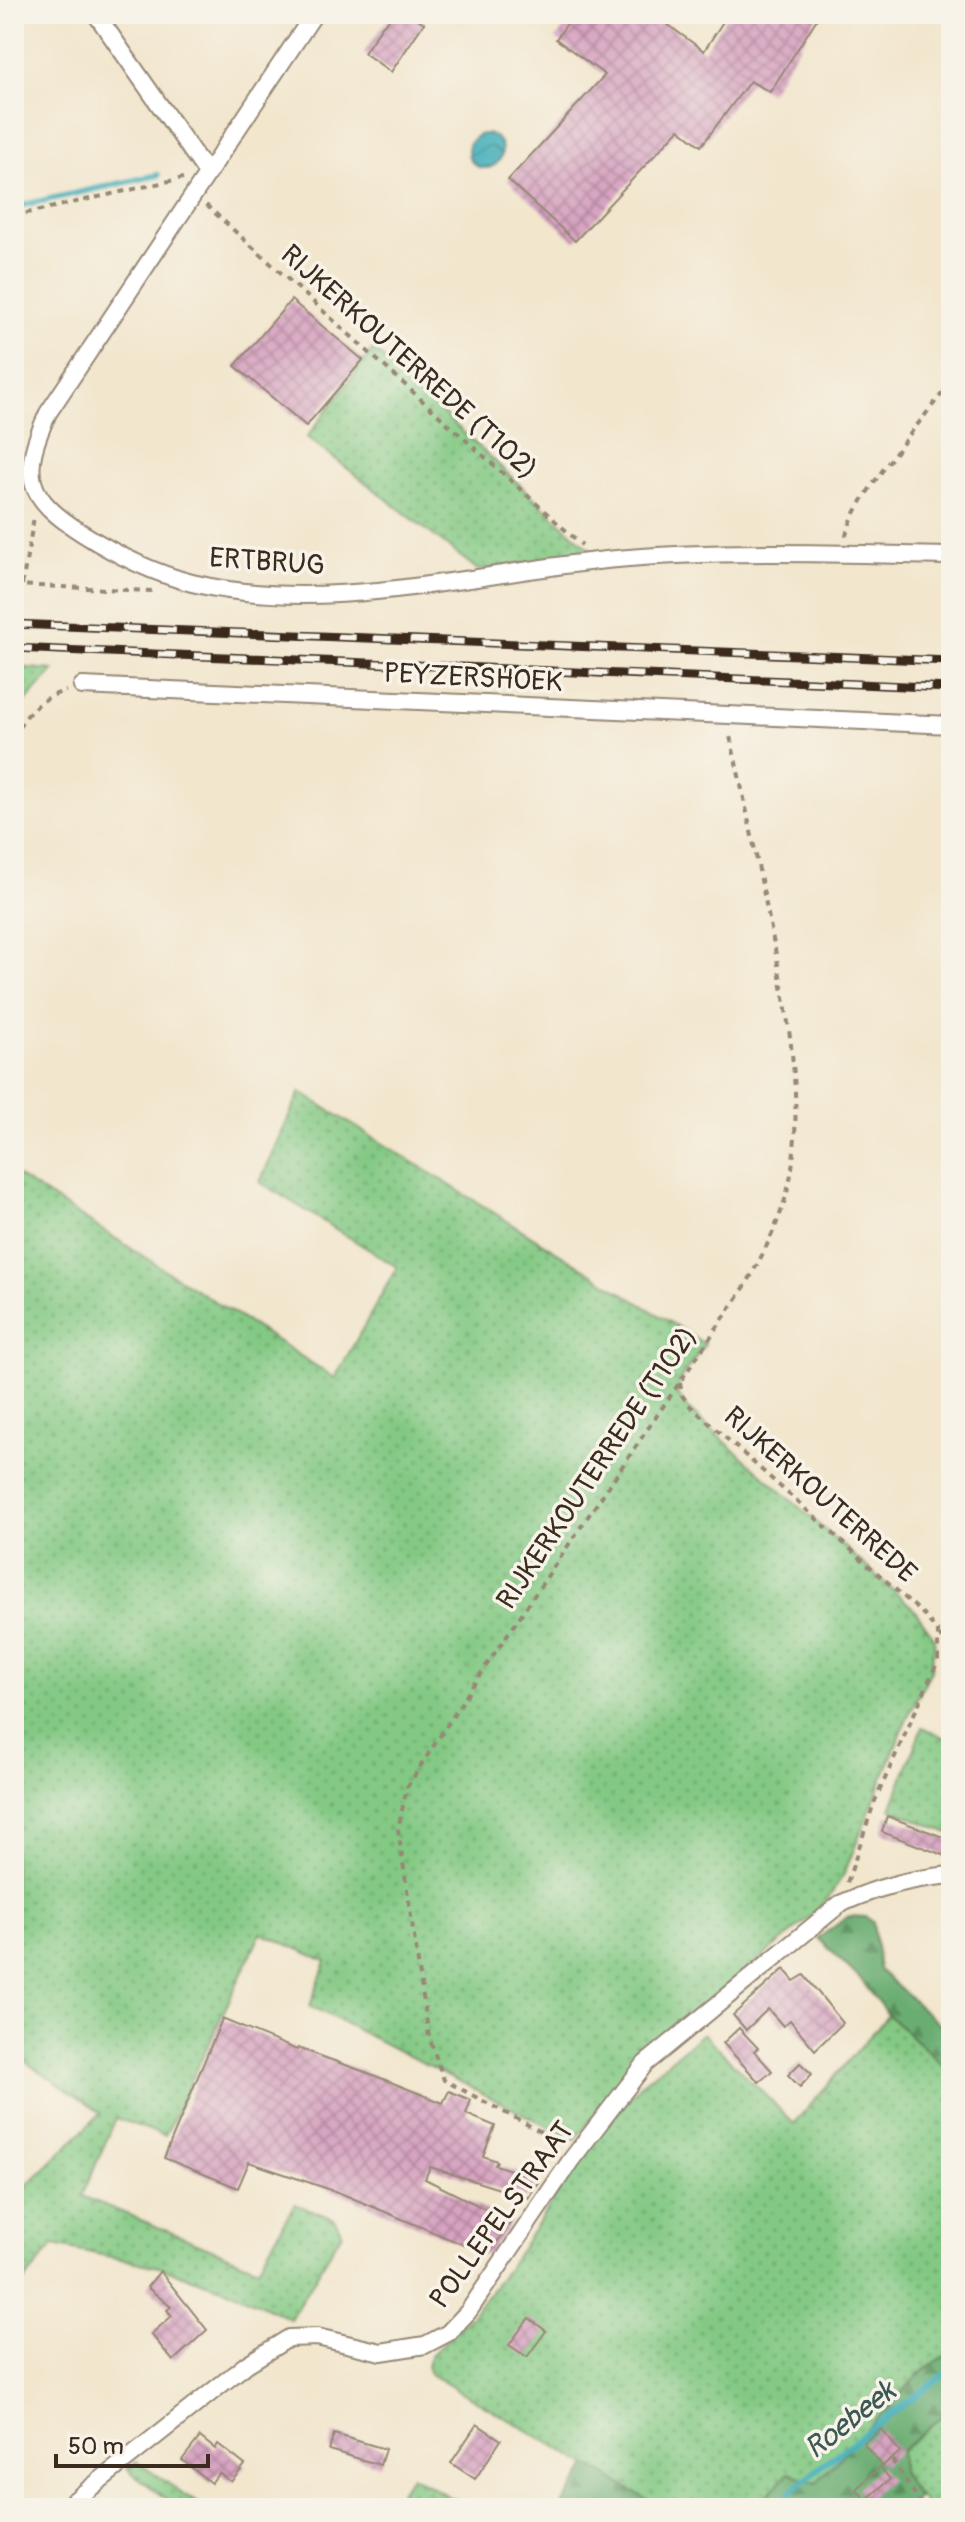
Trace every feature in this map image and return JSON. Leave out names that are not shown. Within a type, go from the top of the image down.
[{"type":"street","points":[[96,14],[207,173]]},
{"type":"street","points":[[38,495],[32,483],[31,456],[48,413],[314,14]]},
{"type":"street","name":"ERTBRUG","points":[[38,495],[56,514],[97,543],[148,568],[188,582],[244,591],[323,593],[409,587],[599,560],[684,554],[951,556]]},
{"type":"street","name":"PEYZERSHOEK","points":[[82,686],[951,725]]},
{"type":"street","name":"POLLEPELSTRAAT","points":[[65,2508],[247,2364],[289,2338],[317,2337],[381,2352],[425,2345],[448,2333],[468,2312],[578,2152],[645,2064],[840,1904],[871,1890],[912,1879],[951,1875]]},
{"type":"path","points":[[14,216],[207,173]]},
{"type":"path","name":"RIJKERKOUTERREDE (T102)","points":[[194,193],[599,560]]},
{"type":"path","points":[[843,554],[848,527],[866,496],[951,382]]},
{"type":"path","points":[[22,585],[38,495]]},
{"type":"path","points":[[14,585],[163,591],[183,588],[188,582]]},
{"type":"path","points":[[14,738],[19,725],[38,702],[82,686]]},
{"type":"path","name":"RIJKERKOUTERREDE (T102)","points":[[578,2152],[444,2080],[429,2037],[398,1829],[407,1787],[746,1285],[776,1230],[787,1195],[793,1161],[793,1073],[782,984],[726,715]]},
{"type":"path","name":"RIJKERKOUTERREDE","points":[[680,1383],[682,1395],[688,1404],[923,1614],[938,1632],[938,1638]]},
{"type":"path","points":[[840,1904],[874,1803],[938,1661],[938,1638],[951,1632]]},
{"type":"path","points":[[892,2460],[924,2508]]},
{"type":"green space","points":[[373,349],[595,554],[478,570],[307,437]]},
{"type":"green space","points":[[14,667],[54,670],[14,715]]},
{"type":"green space","points":[[300,1092],[705,1344],[681,1378],[677,1393],[686,1407],[912,1607],[935,1638],[931,1670],[908,1716],[844,1874],[831,1894],[815,1913],[632,2066],[575,2140],[310,2006],[326,1961],[261,1933],[165,2136],[116,2118],[82,2196],[258,2268],[295,2204],[335,2219],[342,2233],[290,2319],[231,2291],[159,2267],[54,2245],[14,2294],[14,2198],[101,2113],[14,2054],[14,1174],[335,1378],[397,1267],[260,1182]]},
{"type":"green space","points":[[922,1727],[951,1741],[951,1834],[891,1809]]},
{"type":"green space","points":[[849,1916],[866,1917],[873,1922],[879,1970],[951,2035],[951,2072],[888,2015],[861,1980],[818,1938]]},
{"type":"green space","points":[[888,2015],[951,2072],[951,2352],[921,2372],[816,2484],[789,2472],[756,2508],[662,2508],[430,2374],[427,2366],[430,2356],[470,2317],[507,2269],[591,2144],[641,2084],[703,2033],[794,2124]]},
{"type":"green space","points":[[951,2352],[951,2408],[901,2451],[901,2472],[918,2498],[907,2508],[756,2508],[789,2472],[816,2483],[921,2372]]},
{"type":"green space","points":[[951,2408],[951,2508],[927,2508],[901,2472],[901,2451]]},
{"type":"green space","points":[[137,2462],[204,2508],[179,2508],[127,2469]]},
{"type":"green space","points":[[588,2465],[662,2508],[560,2508]]},
{"type":"green space","points":[[411,2476],[469,2508],[389,2508]]},
{"type":"water","points":[[485,134],[497,139],[502,151],[497,163],[485,168],[473,163],[468,151],[473,139]]},
{"type":"building","points":[[395,14],[410,14],[424,23],[391,72],[364,53],[382,26]]},
{"type":"building","points":[[574,14],[653,14],[704,51],[728,14],[820,14],[770,92],[750,81],[701,146],[679,129],[575,241],[508,180],[605,75],[556,39]]},
{"type":"building","points":[[291,300],[363,360],[306,426],[235,366]]},
{"type":"building","points":[[887,1816],[951,1840],[951,1858],[882,1832]]},
{"type":"building","points":[[784,1969],[794,1981],[804,1975],[843,2023],[815,2050],[790,2020],[783,2026],[768,2009],[746,2030],[733,2015]]},
{"type":"building","points":[[222,2019],[443,2103],[449,2091],[471,2100],[466,2114],[495,2126],[483,2156],[497,2161],[495,2165],[540,2179],[528,2198],[430,2167],[425,2179],[511,2222],[488,2255],[340,2193],[249,2162],[238,2188],[164,2158]]},
{"type":"building","points":[[739,2028],[758,2048],[754,2051],[772,2071],[759,2082],[723,2043]]},
{"type":"building","points":[[800,2063],[812,2074],[800,2087],[788,2075]]},
{"type":"building","points":[[160,2271],[207,2330],[173,2361],[151,2334],[172,2316],[167,2310],[171,2307],[147,2287]]},
{"type":"building","points":[[529,2318],[546,2331],[527,2357],[509,2345]]},
{"type":"building","points":[[477,2424],[501,2440],[475,2479],[451,2463]]},
{"type":"building","points":[[881,2429],[900,2452],[882,2466],[863,2443]]},
{"type":"building","points":[[334,2434],[385,2449],[380,2465],[329,2450]]},
{"type":"building","points":[[200,2437],[215,2449],[218,2444],[245,2465],[231,2482],[219,2473],[211,2483],[182,2460]]},
{"type":"building","points":[[880,2467],[890,2479],[866,2500],[856,2489]]},
{"type":"waterway","points":[[14,207],[158,175]]},
{"type":"waterway","name":"Roebeek","points":[[779,2508],[789,2494],[828,2461],[951,2370]]},
{"type":"railway","points":[[14,624],[951,661]]},
{"type":"railway","points":[[14,648],[951,688]]}]
